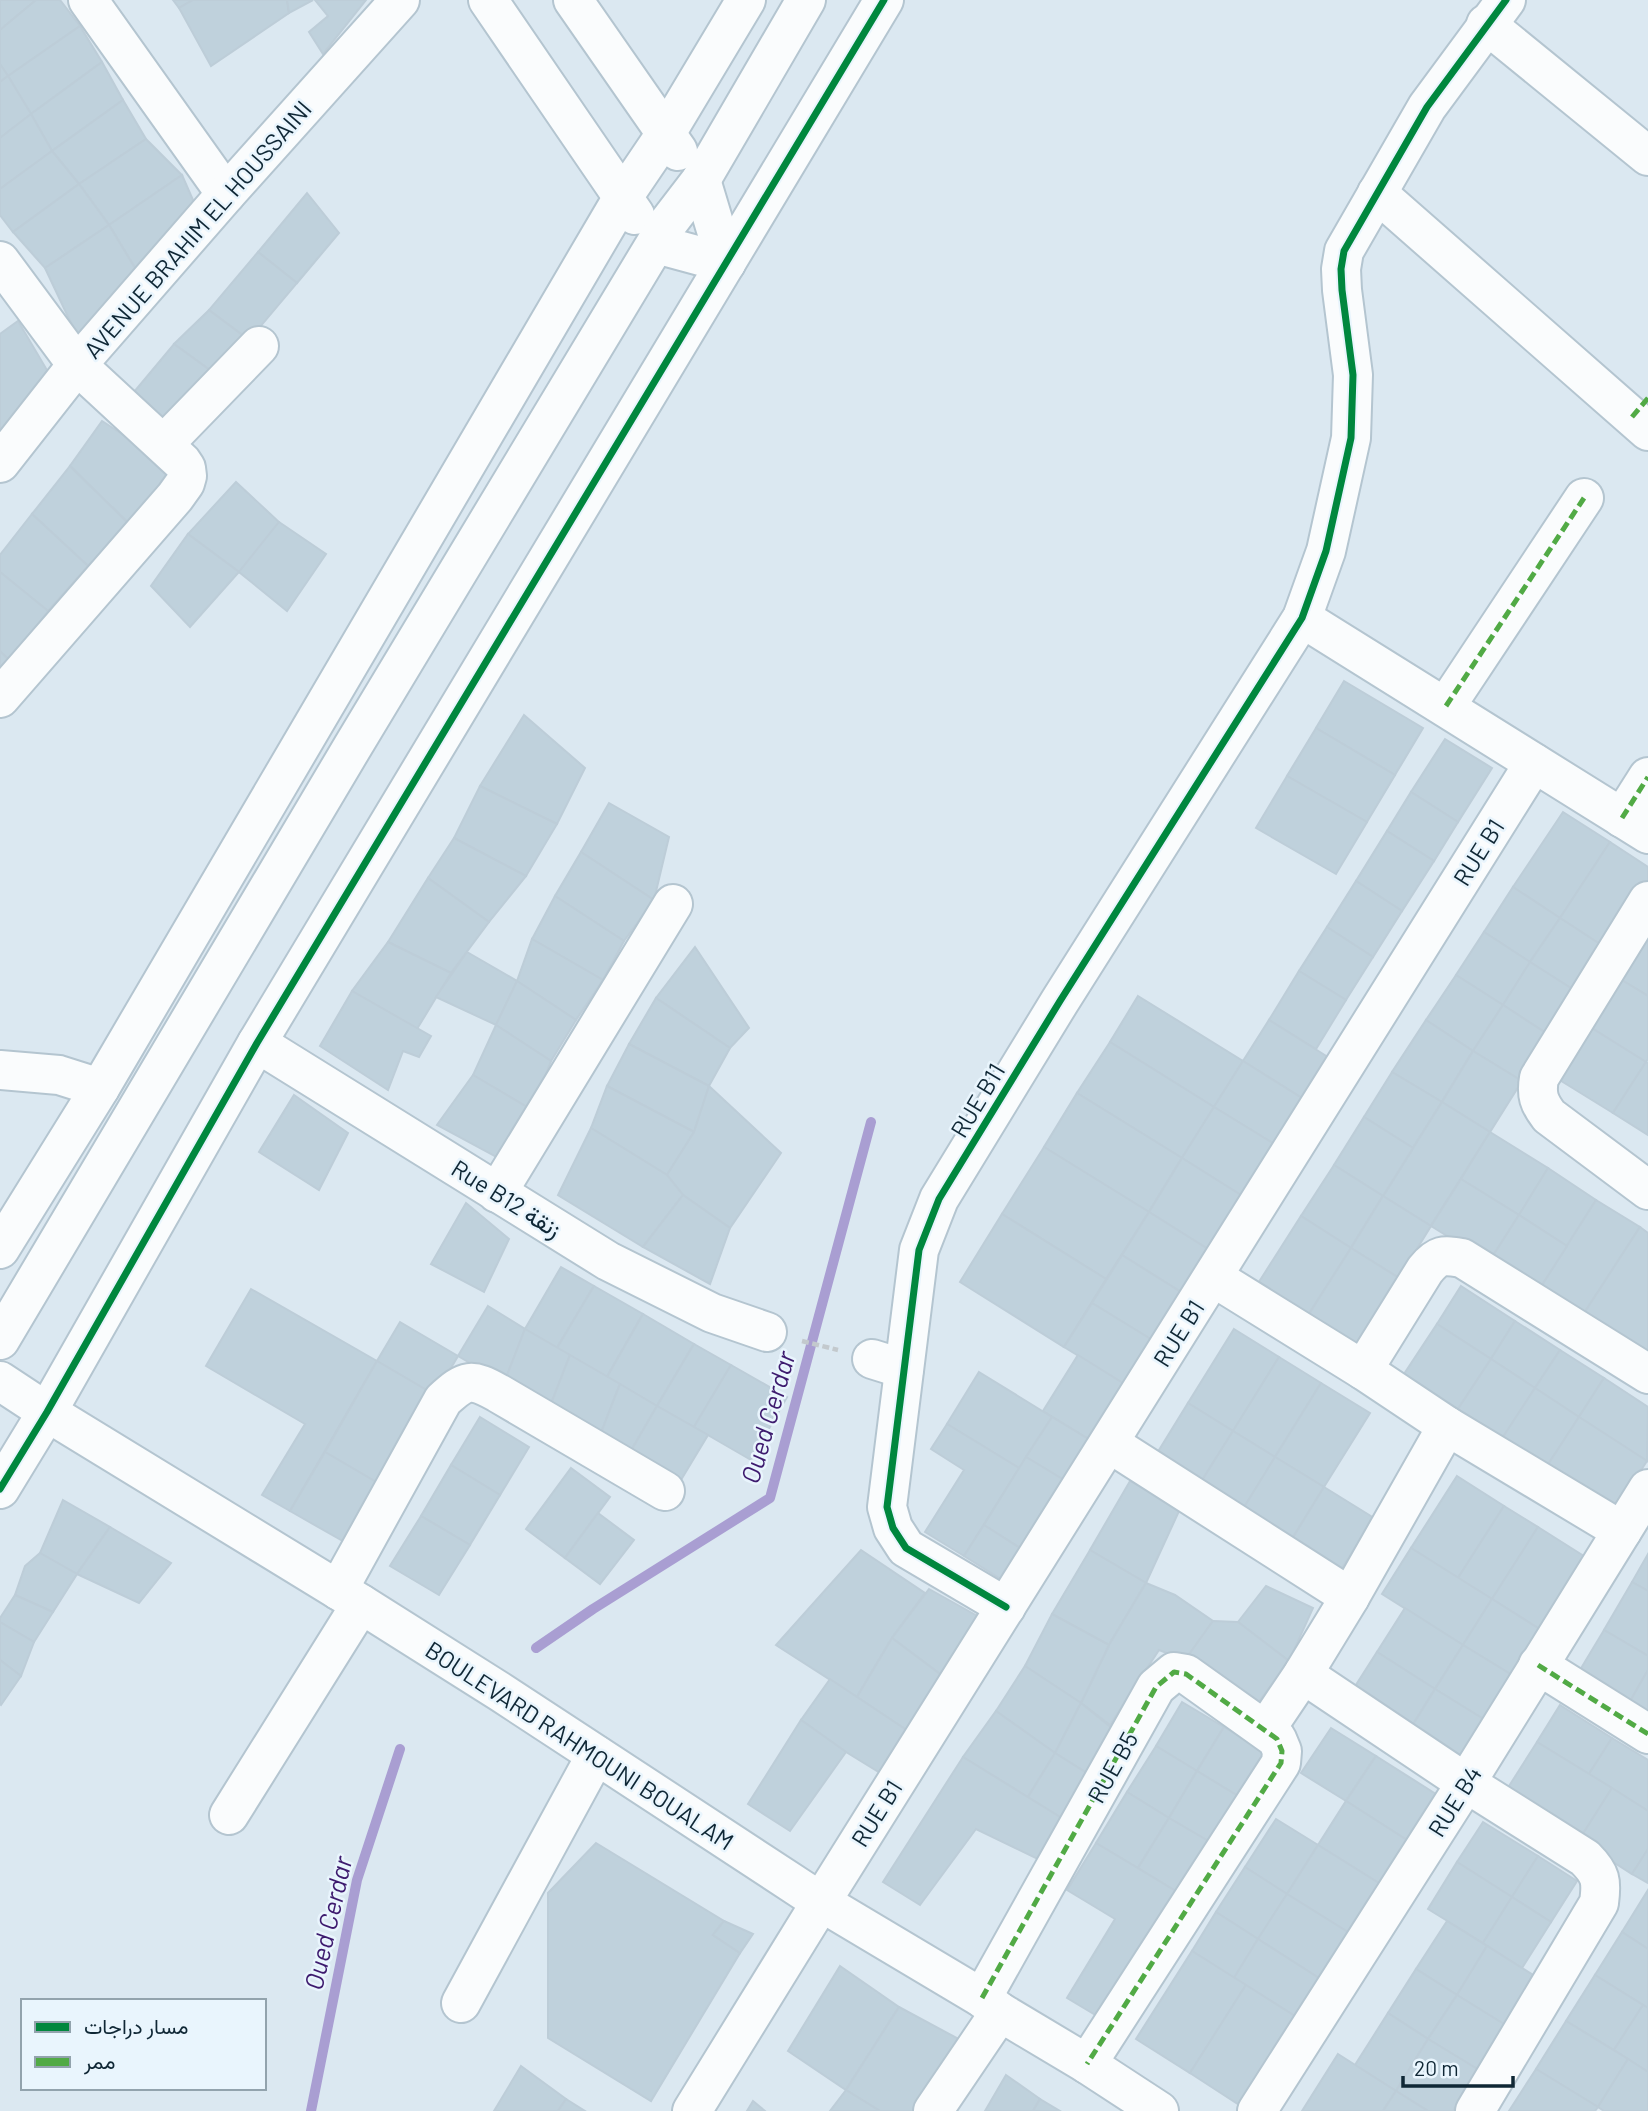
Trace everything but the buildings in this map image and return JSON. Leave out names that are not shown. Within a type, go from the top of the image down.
[{"type":"street","points":[[88,0],[226,194]]},
{"type":"street","name":"AVENUE BRAHIM EL HOUSSAINI","points":[[0,463],[77,365],[400,0]]},
{"type":"street","points":[[488,0],[656,244],[726,263]]},
{"type":"street","points":[[573,0],[665,135],[701,180],[726,263]]},
{"type":"street","points":[[0,1249],[100,1088],[623,197],[665,135],[746,0]]},
{"type":"street","points":[[0,1340],[346,757],[668,223],[701,180],[806,0]]},
{"type":"street","points":[[0,1489],[47,1412],[257,1043],[884,0]]},
{"type":"street","points":[[1496,12],[1648,156]]},
{"type":"street","name":"RUE B11","points":[[1006,1607],[906,1548],[893,1528],[887,1507],[888,1364],[919,1250],[939,1199],[1060,1001],[1302,618],[1326,551],[1351,438],[1353,375],[1342,290],[1344,251],[1426,107],[1496,12]]},
{"type":"street","points":[[1377,193],[1642,415]]},
{"type":"street","points":[[0,261],[77,365],[164,444],[186,468],[187,475],[175,497],[0,698]]},
{"type":"street","points":[[164,444],[259,346]]},
{"type":"street","points":[[1446,706],[1584,498]]},
{"type":"street","points":[[1302,618],[1635,826],[1648,777]]},
{"type":"street","name":"RUE B1","points":[[692,2111],[1534,763]]},
{"type":"street","points":[[1648,901],[1539,1078],[1536,1092],[1540,1104],[1549,1116],[1648,1190]]},
{"type":"street","points":[[497,1193],[673,904]]},
{"type":"street","name":"Rue B12 زنقة","points":[[257,1043],[608,1261],[712,1313],[767,1332]]},
{"type":"street","points":[[0,1070],[59,1075],[100,1088]]},
{"type":"street","points":[[1363,1370],[1425,1270],[1434,1259],[1445,1255],[1462,1258],[1648,1374]]},
{"type":"street","points":[[1213,1278],[1363,1370],[1447,1426],[1622,1531]]},
{"type":"street","name":"BOULEVARD RAHMOUNI BOUALAM","points":[[0,1381],[502,1693],[821,1902],[1087,2064],[1135,2105]]},
{"type":"street","points":[[229,1815],[349,1597],[443,1400],[459,1386],[470,1381],[482,1384],[665,1491]]},
{"type":"street","points":[[1266,1729],[1350,1597],[1447,1426]]},
{"type":"street","points":[[1109,1443],[1350,1597]]},
{"type":"street","name":"RUE B4","points":[[1257,2111],[1466,1783],[1648,1489]]},
{"type":"street","points":[[1538,1665],[1648,1734]]},
{"type":"street","name":"RUE B5","points":[[933,2111],[1156,1687],[1174,1672],[1186,1674],[1266,1729],[1280,1744],[1281,1763],[1087,2064]]},
{"type":"street","points":[[1303,1674],[1466,1783],[1585,1858],[1598,1871],[1601,1886],[1599,1903],[1475,2111]]},
{"type":"street","points":[[461,2003],[596,1755]]},
{"type":"path","points":[[767,1332],[888,1364]]},
{"type":"waterway","name":"Oued Cerdar","points":[[536,1648],[770,1498],[871,1122]]},
{"type":"waterway","name":"Oued Cerdar","points":[[311,2111],[357,1880],[400,1749]]},
{"type":"marked path","points":[[1632,417],[1648,398]]},
{"type":"marked path","points":[[1446,706],[1584,498]]},
{"type":"marked path","points":[[1622,818],[1648,777]]},
{"type":"marked path","points":[[1538,1665],[1648,1734]]},
{"type":"marked path","points":[[982,1998],[1156,1687],[1174,1672],[1186,1674],[1277,1739],[1282,1751],[1281,1763],[1087,2064]]},
{"type":"cycle path","points":[[0,1489],[47,1412],[257,1043],[884,0]]},
{"type":"cycle path","points":[[1006,1607],[906,1548],[893,1528],[887,1507],[919,1250],[939,1199],[1060,1001],[1302,618],[1326,551],[1351,438],[1353,375],[1342,290],[1344,251],[1427,107],[1506,0]]}]
